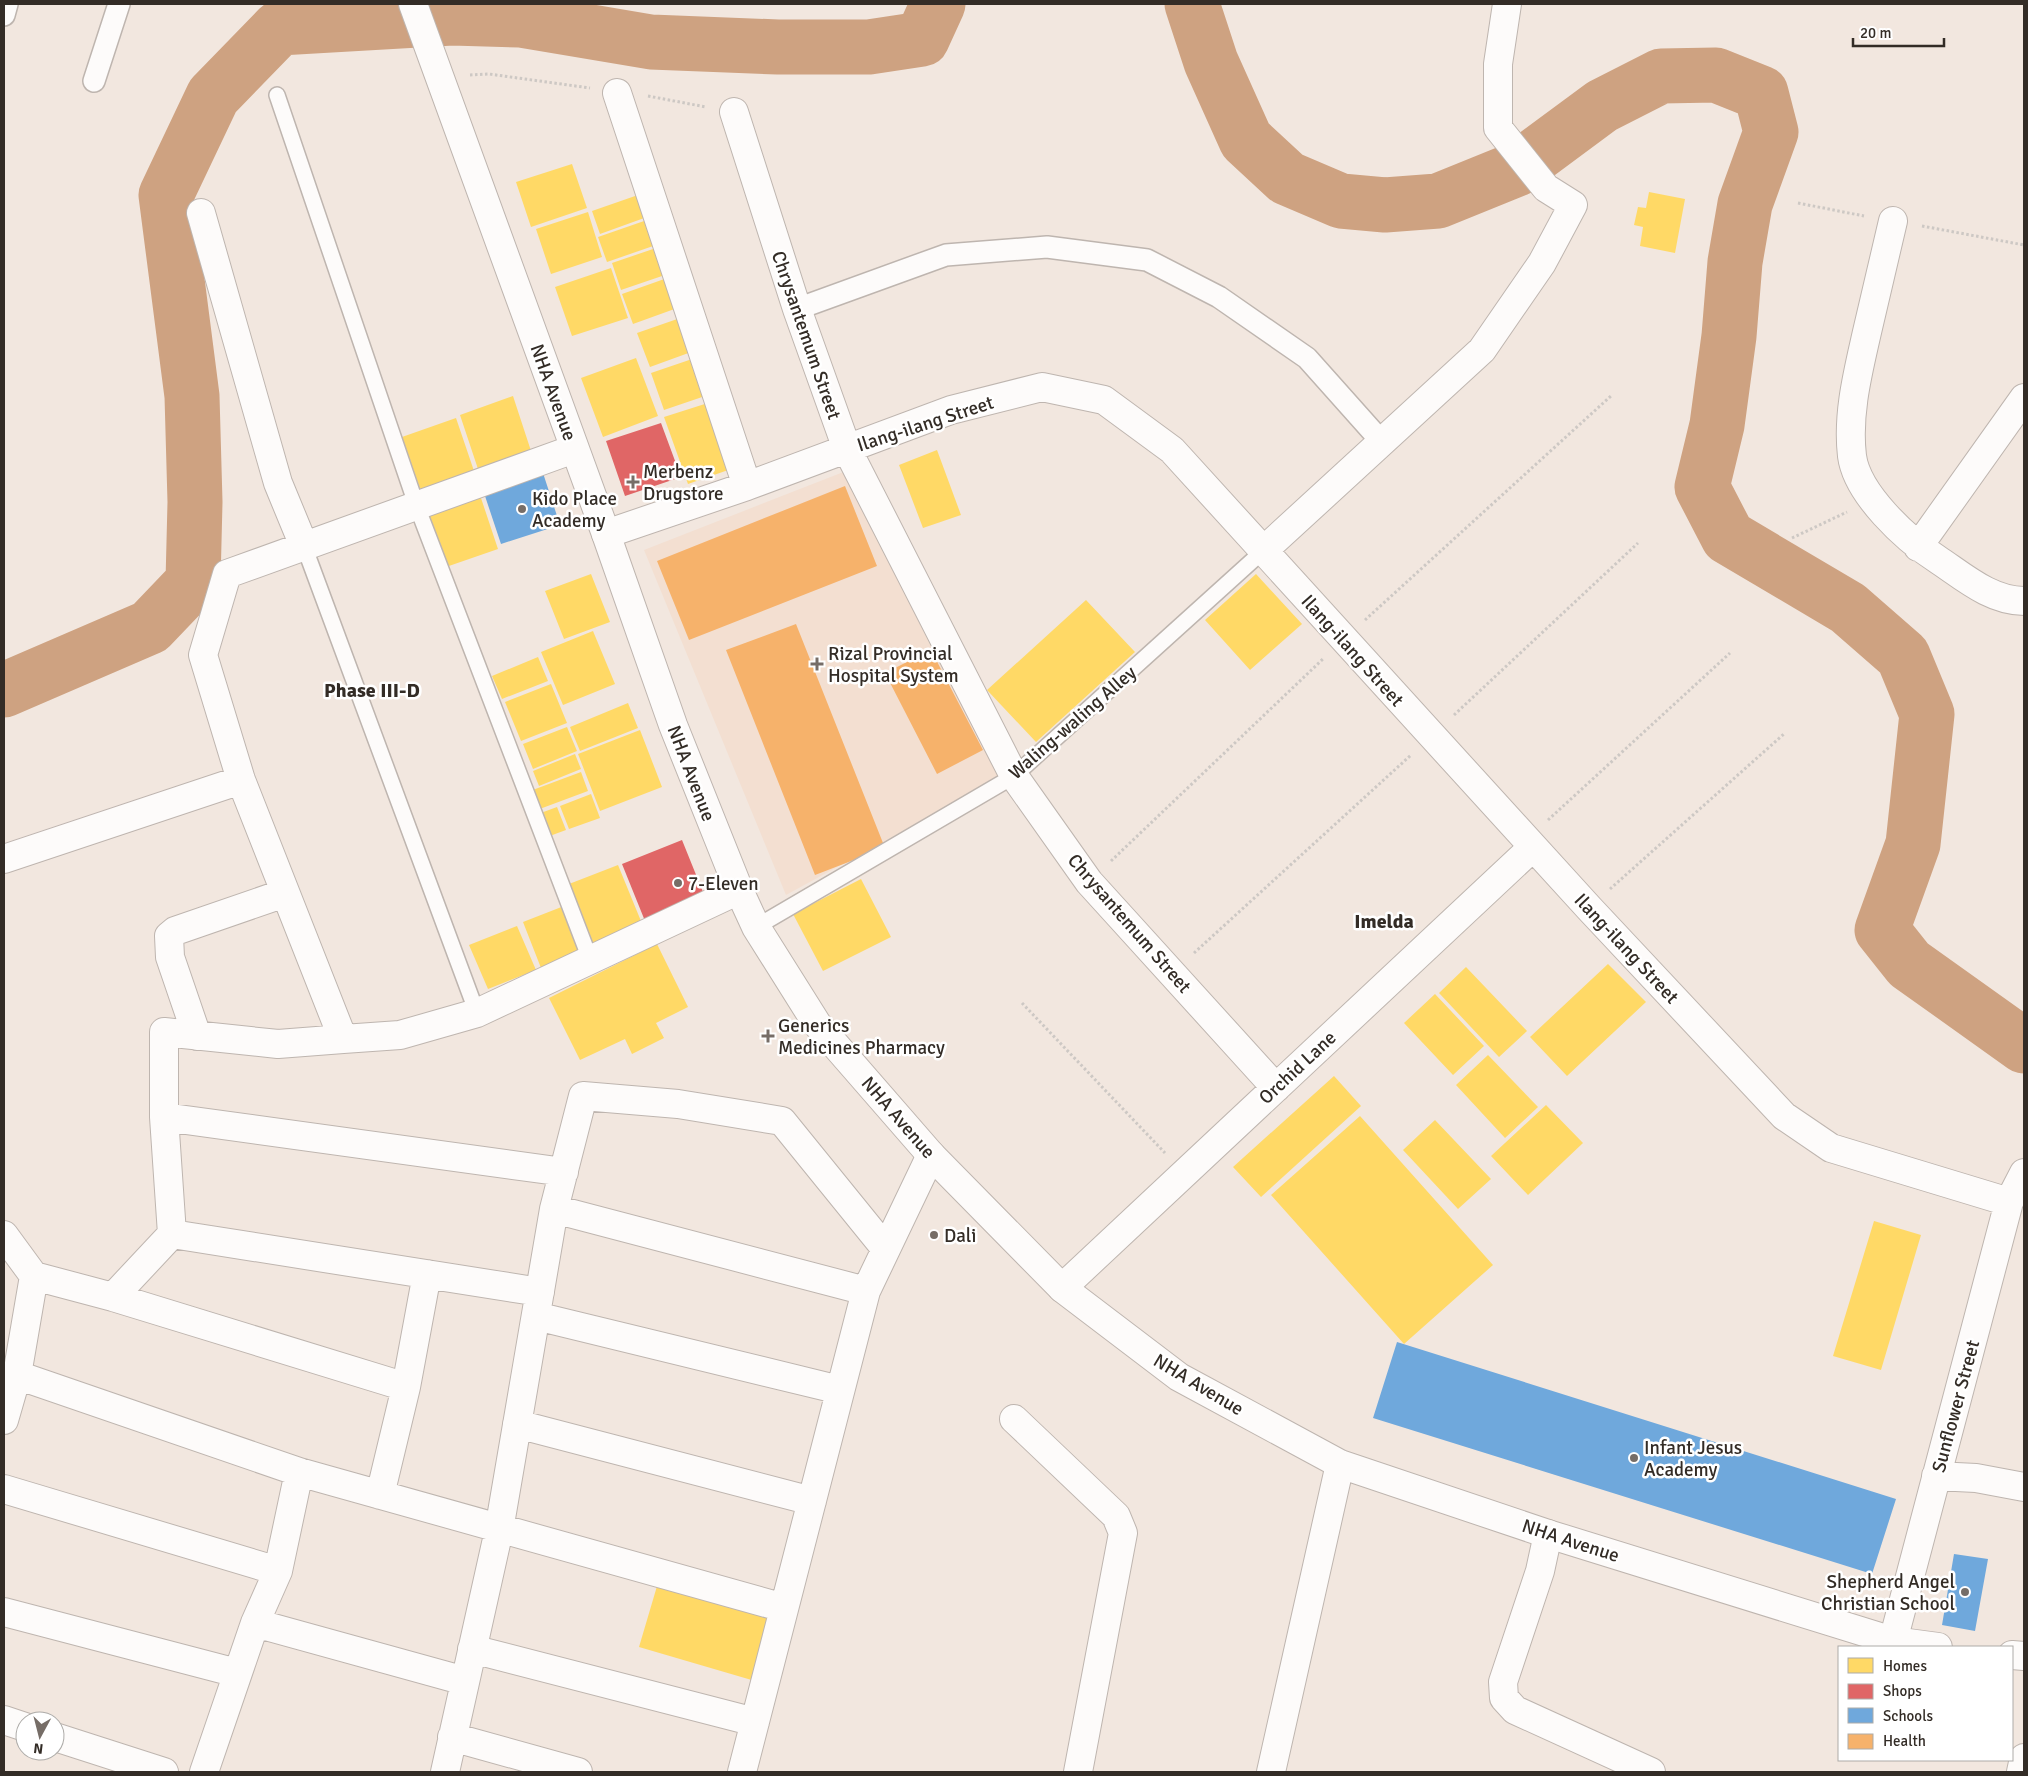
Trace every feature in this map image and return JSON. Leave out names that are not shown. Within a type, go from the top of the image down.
[{"type":"street","points":[[4,15],[7,4]]},
{"type":"street","points":[[94,81],[119,4]]},
{"type":"street","name":"NHA Avenue","points":[[413,4],[606,534],[673,726],[739,890],[756,927],[817,1024],[931,1155],[1062,1288],[1179,1377],[1340,1464],[1548,1534],[1892,1641],[1930,1646]]},
{"type":"street","points":[[1264,551],[1482,350],[1542,263],[1573,205],[1546,188],[1498,128],[1498,64],[1507,4]]},
{"type":"street","points":[[617,92],[748,486]]},
{"type":"street","name":"Chrysantemum Street","points":[[734,112],[797,309],[847,449],[1014,776],[1088,882],[1276,1088]]},
{"type":"street","points":[[201,213],[278,483],[304,546]]},
{"type":"street","points":[[1893,221],[1853,395],[1852,457],[1860,478],[1873,500],[1918,547],[1982,589],[2009,601],[2024,601]]},
{"type":"street","points":[[797,309],[946,255],[1046,247],[1147,260],[1219,297],[1307,358],[1382,442]]},
{"type":"street","name":"Ilang-ilang Street","points":[[606,534],[748,486],[951,410],[1042,388],[1104,400],[1172,450],[1589,908],[1784,1116],[1831,1148],[2009,1202]]},
{"type":"street","points":[[1918,547],[2024,398]]},
{"type":"street","points":[[343,1039],[241,780],[203,655],[226,574],[416,504],[574,449]]},
{"type":"street","points":[[4,859],[241,780]]},
{"type":"street","name":"Orchid Lane","points":[[1062,1288],[1276,1088],[1530,843]]},
{"type":"street","points":[[113,1297],[172,1234],[164,1117],[164,1032],[278,1044],[400,1036],[477,1013],[739,890]]},
{"type":"street","points":[[197,1036],[170,957],[169,936],[175,931],[285,893]]},
{"type":"street","points":[[445,1772],[499,1530],[554,1209],[582,1096],[678,1104],[782,1121],[885,1248]]},
{"type":"street","points":[[164,1117],[564,1172]]},
{"type":"street","points":[[742,1772],[866,1291],[931,1155]]},
{"type":"street","name":"Sunflower Street","points":[[1892,1641],[2009,1202],[2024,1173]]},
{"type":"street","points":[[554,1209],[866,1291]]},
{"type":"street","points":[[172,1234],[427,1274],[840,1390]]},
{"type":"street","points":[[4,1235],[34,1276],[113,1297],[406,1387]]},
{"type":"street","points":[[380,1495],[406,1387],[427,1274]]},
{"type":"street","points":[[4,1420],[17,1375],[34,1276]]},
{"type":"street","points":[[17,1375],[299,1472],[499,1530],[784,1608]]},
{"type":"street","points":[[1014,1419],[1116,1516],[1122,1533],[1078,1772]]},
{"type":"street","points":[[517,1424],[812,1501]]},
{"type":"street","points":[[1271,1772],[1340,1464]]},
{"type":"street","points":[[204,1772],[255,1623],[278,1571],[299,1472]]},
{"type":"street","points":[[1936,1476],[1976,1478],[2024,1487]]},
{"type":"street","points":[[4,1489],[278,1571]]},
{"type":"street","points":[[1548,1534],[1540,1571],[1503,1682],[1504,1698],[1515,1710],[1652,1772]]},
{"type":"street","points":[[4,1612],[237,1673]]},
{"type":"street","points":[[255,1623],[465,1681]]},
{"type":"street","points":[[472,1649],[755,1722]]},
{"type":"street","points":[[452,1738],[578,1772]]},
{"type":"street","points":[[65,1740],[164,1772]]},
{"type":"street","points":[[2021,1772],[2024,1758]]},
{"type":"lane","points":[[277,95],[416,504],[590,959]]},
{"type":"lane","points":[[304,546],[477,1013]]},
{"type":"lane","name":"Waling-waling Alley","points":[[756,927],[1014,776],[1264,551]]},
{"type":"path","points":[[2010,242],[2024,245]]},
{"type":"path","points":[[1792,538],[1873,500]]},
{"type":"path","points":[[1172,973],[1638,543]]},
{"type":"path","points":[[1530,843],[1730,654]]},
{"type":"path","points":[[1589,908],[1785,733]]},
{"type":"path","points":[[1022,1004],[1184,1174]]},
{"type":"shaded area","name":"Rizal Provincial Hospital System","points":[[846,471],[1000,778],[786,895],[644,550]]},
{"type":"building: Homes","points":[[572,164],[587,208],[531,227],[516,182]]},
{"type":"building: Homes","points":[[1649,192],[1685,199],[1675,253],[1640,246],[1643,227],[1634,225],[1638,207],[1646,208]]},
{"type":"building: Homes","points":[[638,195],[647,217],[600,234],[592,211]]},
{"type":"building: Homes","points":[[588,212],[602,257],[551,274],[536,229]]},
{"type":"building: Homes","points":[[647,220],[656,245],[607,262],[598,237]]},
{"type":"building: Homes","points":[[656,248],[665,275],[621,290],[612,263]]},
{"type":"building: Homes","points":[[611,268],[628,318],[572,336],[555,287]]},
{"type":"building: Homes","points":[[670,277],[680,307],[633,324],[622,294]]},
{"type":"building: Homes","points":[[683,317],[694,351],[650,367],[637,333]]},
{"type":"building: Homes","points":[[698,357],[711,394],[664,410],[651,373]]},
{"type":"building: Homes","points":[[636,358],[658,416],[603,437],[581,378]]},
{"type":"building: Homes","points":[[513,396],[532,454],[479,472],[460,415]]},
{"type":"building: Homes","points":[[711,402],[734,468],[688,484],[664,417]]},
{"type":"building: Homes","points":[[456,418],[474,471],[420,489],[402,437]]},
{"type":"building: Homes","points":[[937,450],[961,515],[923,528],[899,465]]},
{"type":"building: Homes","points":[[479,492],[498,549],[446,567],[427,510]]},
{"type":"building: Homes","points":[[591,574],[610,622],[564,639],[545,591]]},
{"type":"building: Homes","points":[[1256,574],[1302,624],[1250,670],[1205,620]]},
{"type":"building: Homes","points":[[1086,600],[1135,652],[1036,742],[987,690]]},
{"type":"building: Homes","points":[[593,631],[615,684],[563,705],[541,652]]},
{"type":"building: Homes","points":[[538,657],[548,681],[502,699],[492,676]]},
{"type":"building: Homes","points":[[551,684],[567,723],[521,741],[505,702]]},
{"type":"building: Homes","points":[[628,703],[638,728],[580,751],[570,727]]},
{"type":"building: Homes","points":[[567,727],[577,751],[533,769],[523,744]]},
{"type":"building: Homes","points":[[640,730],[662,787],[600,811],[578,754]]},
{"type":"building: Homes","points":[[575,754],[581,769],[539,786],[533,771]]},
{"type":"building: Homes","points":[[581,772],[588,791],[537,810],[530,791]]},
{"type":"building: Homes","points":[[591,794],[600,818],[569,829],[560,806]]},
{"type":"building: Homes","points":[[557,807],[566,830],[547,837],[538,814]]},
{"type":"building: Homes","points":[[618,865],[643,926],[594,946],[569,884]]},
{"type":"building: Homes","points":[[861,879],[891,937],[823,971],[793,914]]},
{"type":"building: Homes","points":[[564,906],[582,952],[541,968],[523,922]]},
{"type":"building: Homes","points":[[517,926],[536,970],[488,989],[469,945]]},
{"type":"building: Homes","points":[[657,944],[688,1007],[656,1023],[664,1038],[632,1054],[625,1039],[580,1060],[549,998]]},
{"type":"building: Homes","points":[[1608,964],[1646,1002],[1567,1076],[1530,1037]]},
{"type":"building: Homes","points":[[1466,967],[1527,1031],[1499,1057],[1439,993]]},
{"type":"building: Homes","points":[[1435,994],[1484,1046],[1453,1075],[1404,1023]]},
{"type":"building: Homes","points":[[1488,1055],[1538,1107],[1505,1138],[1456,1085]]},
{"type":"building: Homes","points":[[1334,1076],[1361,1106],[1261,1197],[1233,1167]]},
{"type":"building: Homes","points":[[1546,1105],[1583,1143],[1528,1195],[1491,1156]]},
{"type":"building: Homes","points":[[1360,1116],[1493,1265],[1404,1344],[1271,1195]]},
{"type":"building: Homes","points":[[1435,1120],[1491,1179],[1458,1209],[1403,1150]]},
{"type":"building: Homes","points":[[1874,1221],[1921,1235],[1881,1370],[1833,1356]]},
{"type":"building: Homes","points":[[660,1576],[776,1610],[755,1681],[639,1647]]},
{"type":"building: Shops","points":[[661,423],[681,477],[625,496],[606,441]]},
{"type":"building: Shops","points":[[682,840],[705,897],[645,921],[622,864]]},
{"type":"building: Schools","name":"Kido Place Academy","points":[[543,473],[560,525],[501,544],[484,493]]},
{"type":"building: Schools","name":"Infant Jesus Academy","points":[[1397,1342],[1896,1499],[1872,1574],[1373,1418]]},
{"type":"building: Schools","name":"Shepherd Angel Christian School","points":[[1954,1554],[1988,1559],[1975,1631],[1942,1625]]},
{"type":"building: Health","points":[[845,486],[877,566],[689,640],[657,561]]},
{"type":"building: Health","points":[[796,624],[885,848],[815,875],[726,650]]},
{"type":"building: Health","points":[[931,650],[983,750],[937,774],[885,673]]},
{"type":"waterway","points":[[4,690],[150,627],[193,582],[195,502],[192,396],[166,195],[213,96],[279,28],[452,18],[520,20],[651,42],[778,47],[869,47],[922,39],[938,4]]},
{"type":"waterway","points":[[1192,4],[1211,62],[1246,140],[1287,178],[1341,201],[1385,205],[1438,201],[1517,169],[1602,106],[1661,76],[1716,75],[1761,93],[1771,132],[1745,204],[1735,262],[1729,336],[1717,425],[1702,487],[1728,537],[1848,608],[1903,656],[1927,714],[1913,844],[1882,930],[1909,964],[2024,1046]]},
{"type":"place","name":"Merbenz Drugstore","points":[[633,482]]},
{"type":"place","name":"Kido Place Academy","points":[[522,509]]},
{"type":"place","name":"Rizal Provincial Hospital System","points":[[817,664]]},
{"type":"place","name":"7-Eleven","points":[[678,883]]},
{"type":"place","name":"Generics Medicines Pharmacy","points":[[768,1036]]},
{"type":"place","name":"Dali","points":[[934,1235]]},
{"type":"place","name":"Infant Jesus Academy","points":[[1634,1458]]},
{"type":"place","name":"Shepherd Angel Christian School","points":[[1965,1592]]},
{"type":"district","name":"Phase III-D","points":[[372,690]]},
{"type":"district","name":"Imelda","points":[[1384,921]]}]
